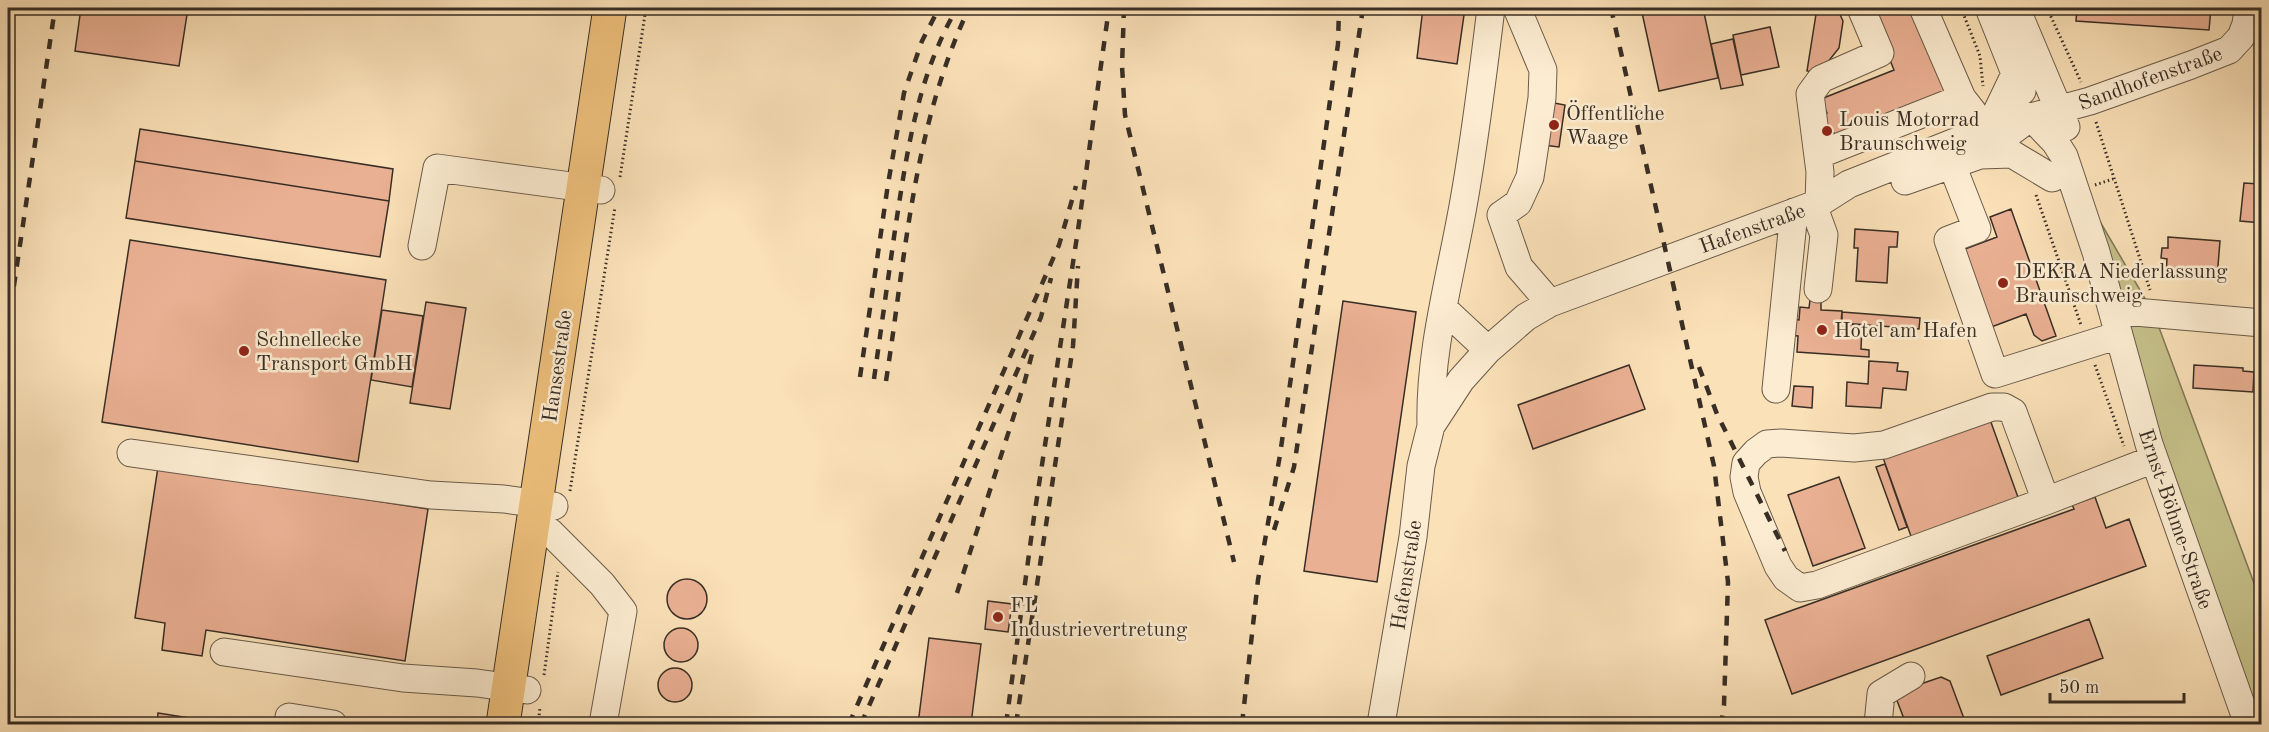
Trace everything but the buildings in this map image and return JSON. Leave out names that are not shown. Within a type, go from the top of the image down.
[{"type":"main road","name":"Hansestraße","points":[[605,191],[610,8]]},
{"type":"main road","name":"Hansestraße","points":[[503,724],[528,697],[605,191],[627,8]]},
{"type":"street","name":"Hafenstraße","points":[[1382,724],[1413,537],[1421,466],[1431,426],[1430,392],[1463,205],[1491,8]]},
{"type":"street","points":[[1463,205],[1501,215],[1518,203],[1530,177],[1542,98],[1543,70],[1518,8]]},
{"type":"street","points":[[1776,389],[1809,207],[1821,172],[1810,94],[1821,78],[1880,53],[1861,8]]},
{"type":"street","points":[[1923,8],[1982,106],[2031,117],[2060,110]]},
{"type":"street","name":"Ernst-Böhme-Straße","points":[[1989,8],[2031,117],[2043,184],[2115,323]]},
{"type":"street","name":"Ernst-Böhme-Straße","points":[[2016,8],[2060,110],[2095,213],[2143,464],[2250,709]]},
{"type":"street","name":"Sandhofenstraße","points":[[2060,110],[2229,50],[2241,37],[2246,24],[2248,8]]},
{"type":"street","points":[[1487,37],[1516,37],[1533,47]]},
{"type":"street","points":[[1818,156],[1982,106],[2015,74]]},
{"type":"street","name":"Hafenstraße","points":[[1431,426],[1461,380],[1488,350],[1526,317],[1550,303],[1809,207],[1849,184],[1929,153],[1982,106]]},
{"type":"street","name":"Hafenstraße","points":[[1809,207],[1857,198],[1980,155],[2031,117]]},
{"type":"street","name":"Ernst-Böhme-Straße","points":[[2031,117],[2055,142],[2064,156],[2096,252],[2115,323]]},
{"type":"street","name":"Hafenstraße","points":[[1980,155],[2012,154],[2043,184]]},
{"type":"street","points":[[1952,165],[1977,229],[1948,240],[1995,374],[2088,345],[2115,323],[2158,314],[2262,323]]},
{"type":"street","points":[[422,246],[437,168],[605,191]]},
{"type":"street","points":[[1809,207],[1824,235],[1818,289]]},
{"type":"street","points":[[1501,215],[1519,267],[1550,303]]},
{"type":"street","points":[[1443,308],[1488,350]]},
{"type":"street","points":[[2046,501],[2013,412],[2004,407],[1992,407],[1884,445],[1854,448],[1767,444],[1746,463],[1744,477],[1747,492],[1778,566],[1786,578],[1800,588],[1817,585],[2046,501],[2143,464]]},
{"type":"street","points":[[130,453],[431,495],[504,499],[554,517],[623,611],[603,724]]},
{"type":"street","points":[[225,652],[403,678],[477,683],[528,697]]},
{"type":"street","points":[[1878,724],[1881,694],[1911,676]]},
{"type":"street","points":[[289,717],[333,724]]},
{"type":"path","points":[[537,724],[528,697],[554,517],[605,191],[646,8]]},
{"type":"path","points":[[1961,8],[1980,56],[1984,82],[1982,106]]},
{"type":"path","points":[[2047,8],[2090,101],[2113,179],[2158,314]]},
{"type":"path","points":[[2043,184],[2088,345],[2143,464]]},
{"type":"shaded area","points":[[2095,213],[2154,314],[2261,602],[2261,724],[2248,724],[2154,459]]},
{"type":"railway","points":[[8,326],[55,8]]},
{"type":"railway","points":[[860,377],[888,184],[904,93],[922,41],[939,8]]},
{"type":"railway","points":[[874,379],[899,201],[915,116],[932,61],[957,8]]},
{"type":"railway","points":[[886,381],[906,238],[923,145],[950,53],[969,8]]},
{"type":"railway","points":[[1006,724],[1109,8]]},
{"type":"railway","points":[[1124,8],[1122,66],[1125,115],[1234,562]]},
{"type":"railway","points":[[1242,724],[1258,580],[1280,455],[1338,44],[1339,8]]},
{"type":"railway","points":[[1274,530],[1294,467],[1363,8]]},
{"type":"railway","points":[[1611,8],[1714,466],[1728,582],[1724,705],[1721,724]]},
{"type":"railway","points":[[849,724],[1059,245],[1076,186]]},
{"type":"railway","points":[[1016,724],[1073,346],[1078,266]]},
{"type":"railway","points":[[861,724],[1041,317],[1051,278]]},
{"type":"railway","points":[[957,593],[1032,354]]},
{"type":"railway","points":[[1699,367],[1717,414],[1785,551]]},
{"type":"place","name":"Öffentliche Waage","points":[[1554,125]]},
{"type":"place","name":"Louis Motorrad Braunschweig","points":[[1827,131]]},
{"type":"place","name":"DEKRA Niederlassung Braunschweig","points":[[2003,283]]},
{"type":"place","name":"Hotel am Hafen","points":[[1822,330]]},
{"type":"place","name":"Schnellecke Transport GmbH","points":[[244,351]]},
{"type":"place","name":"FL Industrievertretung","points":[[998,617]]}]
